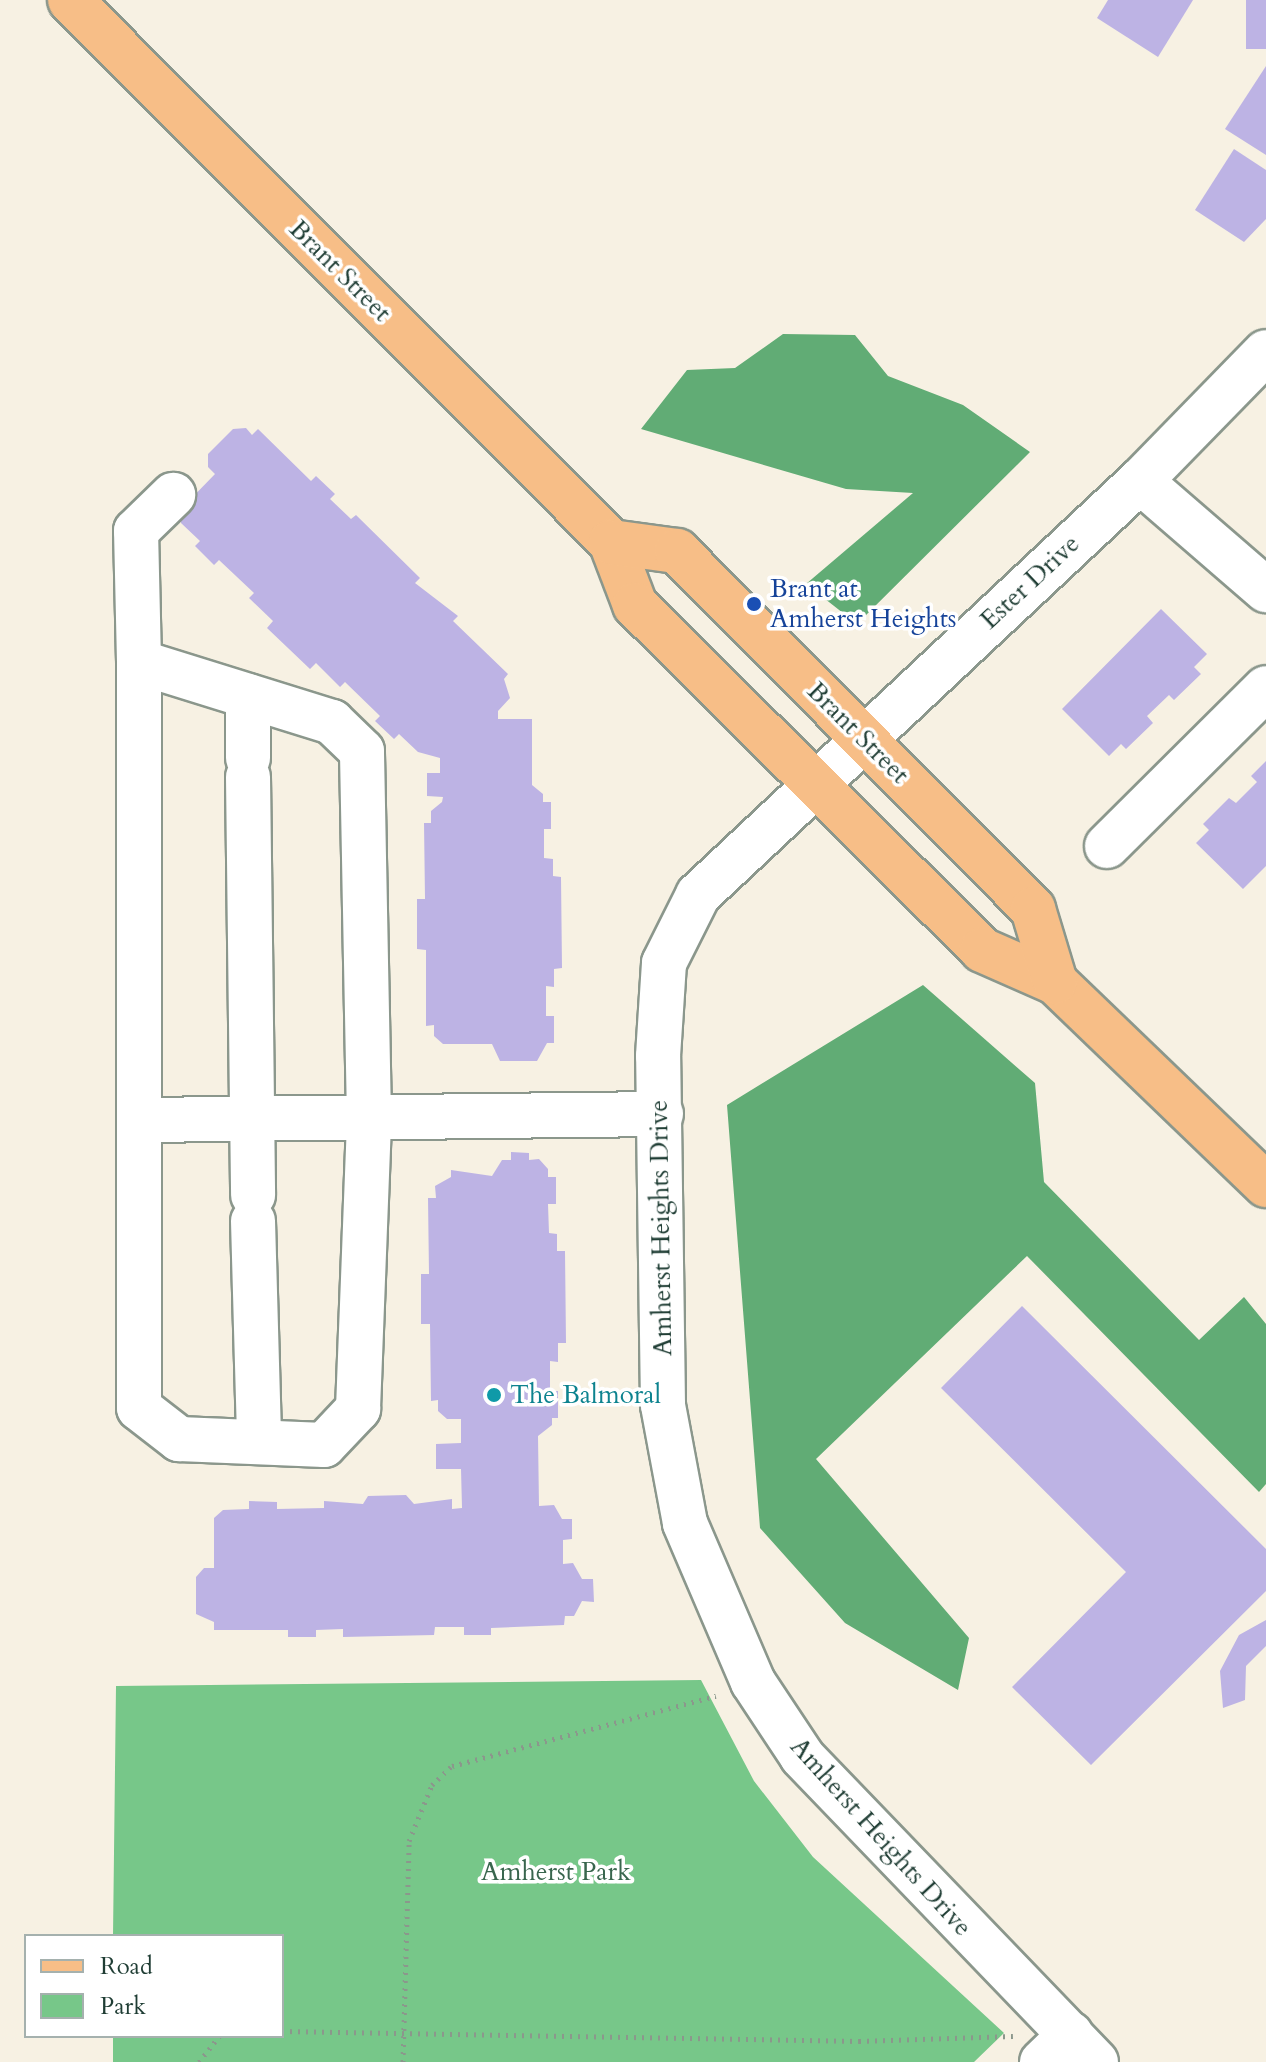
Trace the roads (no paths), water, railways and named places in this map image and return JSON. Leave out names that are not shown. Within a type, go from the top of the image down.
[{"type":"main road","name":"Brant Street","points":[[70,0],[611,542],[635,605],[982,950],[1055,982],[1266,1185]]},
{"type":"main road","name":"Brant Street","points":[[611,542],[677,551],[1033,909],[1055,982]]},
{"type":"street","name":"Ester Drive","points":[[815,782],[1140,481],[1266,352]]},
{"type":"street","points":[[1140,481],[1266,590]]},
{"type":"street","points":[[139,662],[332,722],[362,751],[369,1118],[358,1409],[324,1445],[179,1439],[139,1408],[141,1120],[136,531],[173,495]]},
{"type":"street","points":[[1107,846],[1266,688]]},
{"type":"street","points":[[248,696],[250,1119],[259,1442]]},
{"type":"street","name":"Amherst Heights Drive","points":[[815,782],[698,895],[664,963],[661,1114],[663,1405],[685,1523],[753,1682],[802,1756],[1070,2053]]},
{"type":"street","points":[[141,1120],[661,1114]]},
{"type":"place","name":"Brant at Amherst Heights","points":[[754,604]]},
{"type":"place","name":"The Balmoral","points":[[494,1395]]},
{"type":"park label","name":"Amherst Park","points":[[556,1872]]}]
